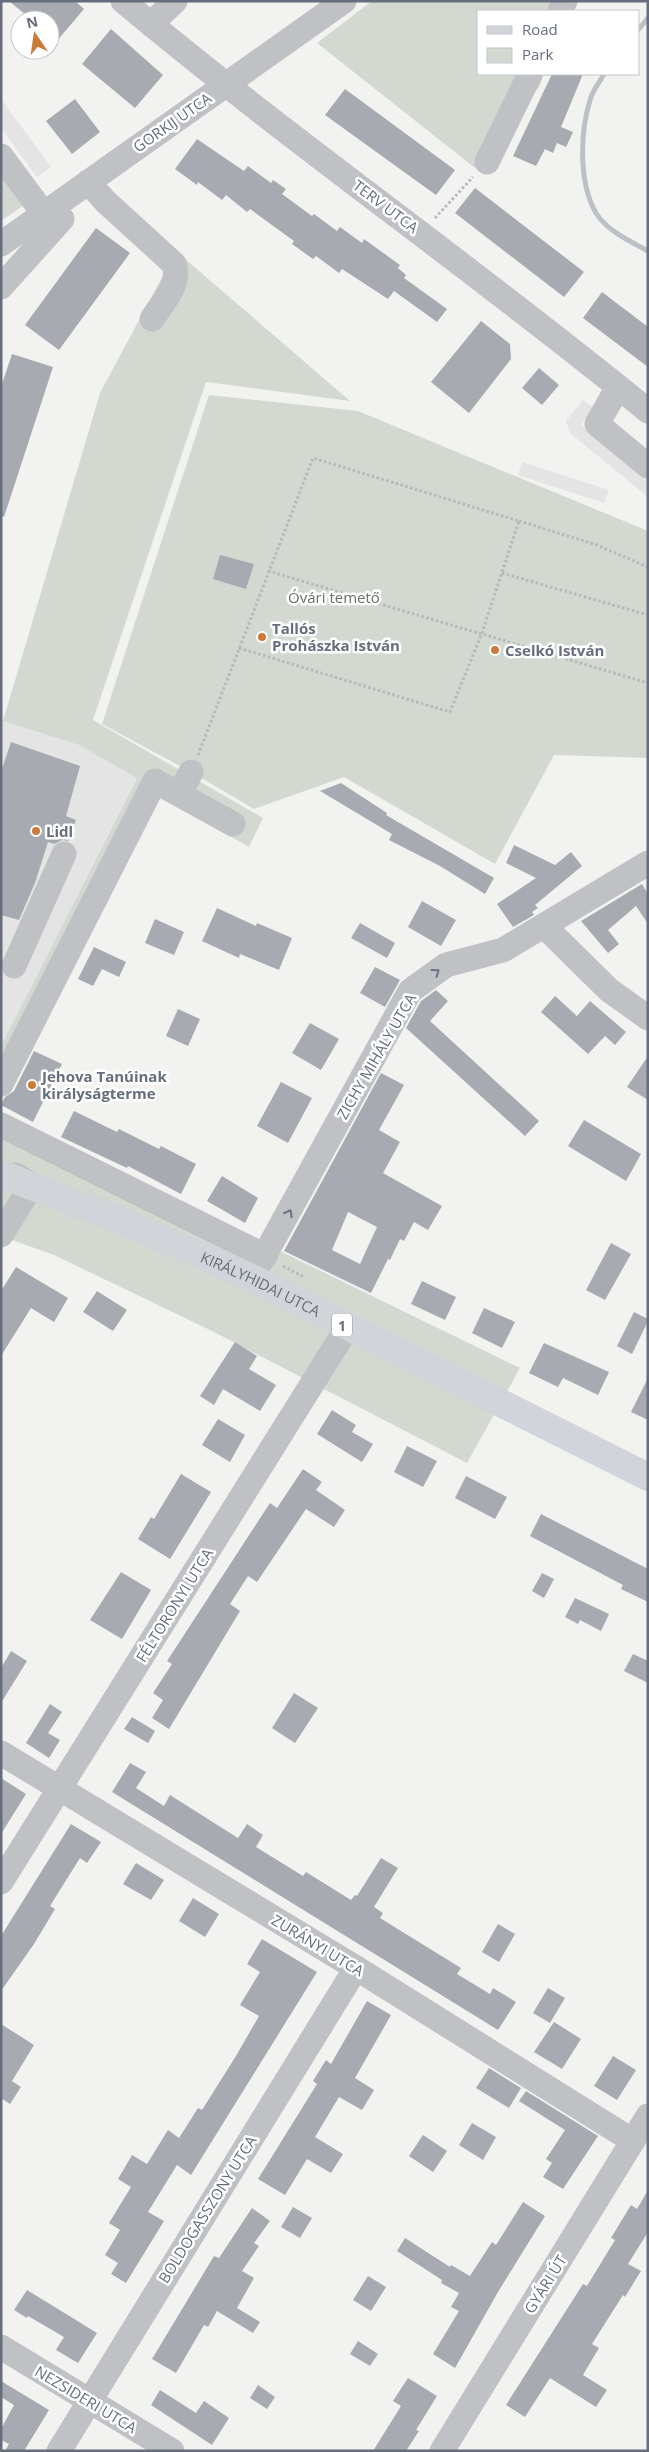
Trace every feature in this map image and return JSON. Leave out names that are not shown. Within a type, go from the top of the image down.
[{"type":"main road","name":"KIRÁLYHIDAI UTCA","points":[[1,1174],[187,1248],[258,1267],[347,1328],[648,1477]]},
{"type":"street","name":"TERV UTCA","points":[[123,1],[224,85],[421,233],[648,411]]},
{"type":"street","points":[[150,24],[175,1]]},
{"type":"street","name":"GORKIJ UTCA","points":[[1,244],[53,216],[88,182],[344,1]]},
{"type":"street","points":[[488,162],[530,75]]},
{"type":"street","points":[[1,156],[53,216],[1,287]]},
{"type":"street","points":[[88,182],[106,202],[174,264],[176,276],[174,284],[152,319]]},
{"type":"street","points":[[618,387],[597,424],[648,466]]},
{"type":"street","points":[[180,794],[191,772]]},
{"type":"street","points":[[1,1084],[155,781],[233,824]]},
{"type":"street","points":[[16,967],[64,854]]},
{"type":"street","name":"ZICHY MIHÁLY UTCA","points":[[258,1267],[410,991],[446,965],[502,950],[648,863]]},
{"type":"street","points":[[544,926],[609,990],[648,1018]]},
{"type":"street","name":"KIRÁLYHIDAI UTCA","points":[[1,1125],[258,1267]]},
{"type":"street","points":[[1,1166],[32,1185],[1,1235]]},
{"type":"street","name":"FÉLTORONYI UTCA","points":[[1,1882],[347,1328]]},
{"type":"street","name":"ZURÁNYI UTCA","points":[[1,1753],[356,1968],[633,2142]]},
{"type":"street","name":"BOLDOGASSZONY UTCA","points":[[59,2451],[356,1968]]},
{"type":"street","name":"GYÁRI ÚT","points":[[442,2451],[647,2119]]},
{"type":"street","name":"NEZSIDERI UTCA","points":[[1,2347],[172,2451]]},
{"type":"path","points":[[421,233],[488,162]]},
{"type":"path","points":[[191,772],[313,458],[597,545],[648,567]]},
{"type":"path","points":[[239,648],[450,712],[482,634],[519,521]]},
{"type":"path","points":[[268,571],[648,683]]},
{"type":"path","points":[[502,572],[648,615]]},
{"type":"shaded area","points":[[1,99],[51,167],[37,177],[1,128]]},
{"type":"shaded area","points":[[583,400],[593,407],[581,425],[648,478],[648,497],[570,433],[566,421]]},
{"type":"shaded area","points":[[522,462],[609,490],[604,503],[518,475]]},
{"type":"shaded area","points":[[3,721],[79,745],[137,777],[1,1046]]},
{"type":"green space","points":[[372,1],[572,1],[568,10],[477,10],[477,75],[544,75],[539,87],[475,168],[317,43]]},
{"type":"green space","points":[[1,168],[27,203],[1,221]]},
{"type":"green space","points":[[176,251],[350,401],[206,382],[93,720],[263,818],[249,847],[158,795],[1,1094],[1,1046],[137,778],[79,745],[3,721],[100,393]]},
{"type":"green space","name":"Óvári temető","points":[[209,395],[358,411],[648,531],[648,758],[554,755],[495,864],[344,777],[254,809],[191,772],[102,724]]},
{"type":"green space","points":[[1,1115],[520,1368],[467,1463],[212,1331],[54,1255],[1,1236]]},
{"type":"building","points":[[9,1],[75,1],[84,9],[60,37],[60,10],[20,10]]},
{"type":"building","points":[[111,29],[163,75],[135,108],[82,64]]},
{"type":"building","points":[[552,75],[583,75],[561,127],[573,132],[566,147],[557,143],[553,153],[545,149],[536,166],[513,156]]},
{"type":"building","points":[[345,89],[455,170],[436,195],[325,115]]},
{"type":"building","points":[[75,99],[100,132],[72,154],[46,121]]},
{"type":"building","points":[[197,139],[244,171],[248,166],[271,183],[273,180],[286,189],[282,194],[312,216],[314,214],[337,231],[340,227],[362,243],[364,239],[400,265],[398,268],[406,275],[404,278],[447,309],[437,322],[394,291],[388,299],[342,269],[339,273],[316,256],[313,259],[292,244],[294,241],[250,209],[247,212],[226,195],[222,200],[198,182],[197,185],[175,169]]},
{"type":"building","points":[[475,188],[584,272],[564,297],[455,213]]},
{"type":"building","points":[[96,228],[130,253],[59,350],[25,325]]},
{"type":"building","points":[[602,292],[648,327],[648,367],[583,318]]},
{"type":"building","points":[[481,321],[510,344],[511,359],[469,413],[431,382]]},
{"type":"building","points":[[12,354],[53,367],[4,517],[1,516],[1,387]]},
{"type":"building","points":[[539,368],[559,385],[542,405],[522,388]]},
{"type":"building","points":[[220,555],[254,564],[246,589],[213,579]]},
{"type":"building","name":"Lidl","points":[[11,742],[80,766],[66,816],[76,820],[68,841],[62,840],[54,844],[48,842],[35,883],[19,920],[1,915],[1,772]]},
{"type":"building","points":[[341,783],[387,813],[386,815],[494,878],[485,894],[440,866],[389,840],[392,834],[320,791]]},
{"type":"building","points":[[514,845],[555,865],[571,852],[582,866],[535,905],[538,908],[532,912],[534,915],[513,927],[497,904],[536,878],[506,863]]},
{"type":"building","points":[[642,884],[648,894],[648,924],[636,906],[608,930],[619,944],[608,953],[581,921]]},
{"type":"building","points":[[422,901],[456,920],[441,946],[408,927]]},
{"type":"building","points":[[217,908],[256,926],[257,923],[292,938],[279,970],[240,954],[239,958],[202,941]]},
{"type":"building","points":[[155,919],[184,932],[174,955],[145,943]]},
{"type":"building","points":[[360,923],[395,943],[387,958],[351,938]]},
{"type":"building","points":[[94,947],[126,962],[119,977],[102,969],[93,986],[78,979]]},
{"type":"building","points":[[375,967],[400,980],[385,1007],[360,993]]},
{"type":"building","points":[[436,990],[448,1001],[430,1021],[539,1121],[525,1136],[406,1028],[421,1001]]},
{"type":"building","points":[[555,996],[577,1016],[590,1001],[626,1032],[615,1045],[605,1036],[588,1054],[541,1012]]},
{"type":"building","points":[[178,1009],[200,1019],[188,1046],[166,1036]]},
{"type":"building","points":[[310,1023],[339,1039],[321,1070],[292,1053]]},
{"type":"building","name":"Jehova Tanúinak királyságterme","points":[[34,1051],[62,1064],[33,1122],[1,1105],[5,1097],[14,1091]]},
{"type":"building","points":[[648,1056],[648,1100],[627,1087]]},
{"type":"building","points":[[381,1073],[404,1085],[379,1130],[400,1142],[383,1173],[442,1206],[428,1230],[414,1222],[404,1241],[400,1239],[371,1293],[284,1251]],"holes":[[[348,1212],[377,1227],[360,1264],[332,1250]]]},
{"type":"building","points":[[281,1082],[312,1098],[288,1143],[257,1126]]},
{"type":"building","points":[[74,1111],[117,1132],[119,1129],[159,1149],[161,1146],[196,1164],[181,1194],[128,1166],[127,1168],[61,1137]]},
{"type":"building","points":[[584,1120],[641,1154],[626,1181],[568,1146]]},
{"type":"building","points":[[222,1176],[258,1198],[245,1223],[207,1201]]},
{"type":"building","points":[[611,1243],[631,1254],[605,1300],[586,1290]]},
{"type":"building","points":[[16,1267],[68,1298],[54,1322],[31,1308],[1,1356],[1,1291]]},
{"type":"building","points":[[422,1281],[456,1297],[445,1320],[411,1304]]},
{"type":"building","points":[[97,1291],[127,1310],[113,1331],[83,1312]]},
{"type":"building","points":[[484,1308],[515,1322],[502,1348],[472,1333]]},
{"type":"building","points":[[634,1312],[648,1319],[648,1321],[632,1354],[617,1346]]},
{"type":"building","points":[[235,1342],[257,1356],[249,1369],[276,1385],[260,1411],[223,1389],[214,1405],[200,1396]]},
{"type":"building","points":[[544,1343],[609,1372],[598,1395],[563,1378],[558,1387],[529,1373]]},
{"type":"building","points":[[648,1378],[648,1420],[631,1412]]},
{"type":"building","points":[[332,1410],[356,1425],[352,1432],[373,1444],[362,1462],[317,1434]]},
{"type":"building","points":[[218,1419],[245,1435],[230,1462],[202,1445]]},
{"type":"building","points":[[407,1446],[437,1461],[423,1487],[394,1472]]},
{"type":"building","points":[[303,1469],[322,1482],[316,1490],[345,1510],[334,1527],[306,1509],[257,1582],[248,1576],[230,1604],[240,1611],[169,1729],[152,1718],[163,1700],[153,1693],[172,1664],[167,1661],[270,1503],[277,1508]]},
{"type":"building","points":[[181,1474],[211,1492],[170,1559],[138,1539],[151,1517],[154,1519]]},
{"type":"building","points":[[466,1476],[507,1497],[495,1519],[455,1498]]},
{"type":"building","points":[[541,1514],[648,1569],[648,1602],[621,1589],[623,1585],[530,1536]]},
{"type":"building","points":[[121,1572],[151,1590],[122,1639],[90,1620]]},
{"type":"building","points":[[542,1573],[554,1579],[544,1598],[532,1591]]},
{"type":"building","points":[[575,1598],[609,1614],[601,1631],[580,1620],[578,1624],[565,1617]]},
{"type":"building","points":[[11,1651],[27,1661],[1,1703],[1,1668]]},
{"type":"building","points":[[633,1654],[648,1661],[648,1683],[624,1671]]},
{"type":"building","points":[[294,1693],[318,1708],[295,1743],[272,1728]]},
{"type":"building","points":[[50,1704],[62,1712],[48,1733],[60,1740],[49,1758],[26,1743]]},
{"type":"building","points":[[132,1717],[155,1731],[148,1743],[124,1729]]},
{"type":"building","points":[[130,1763],[146,1772],[136,1788],[164,1806],[170,1795],[238,1838],[247,1824],[263,1835],[256,1847],[303,1876],[306,1872],[351,1900],[355,1895],[357,1896],[381,1858],[398,1868],[374,1907],[383,1913],[380,1918],[461,1968],[457,1974],[490,1994],[493,1988],[516,2002],[498,2030],[112,1792]]},
{"type":"building","points":[[1,1778],[26,1794],[1,1834]]},
{"type":"building","points":[[71,1824],[101,1842],[87,1863],[80,1858],[50,1906],[55,1909],[34,1944],[1,1991],[1,1936]]},
{"type":"building","points":[[136,1863],[164,1880],[151,1900],[123,1884]]},
{"type":"building","points":[[193,1898],[219,1914],[205,1937],[179,1921]]},
{"type":"building","points":[[498,1924],[515,1934],[499,1962],[482,1952]]},
{"type":"building","points":[[262,1939],[317,1972],[191,2175],[177,2165],[148,2212],[164,2221],[126,2283],[111,2274],[118,2263],[105,2255],[120,2230],[109,2223],[131,2187],[118,2179],[132,2155],[147,2164],[168,2130],[179,2138],[198,2108],[202,2110],[236,2056],[259,2016],[240,2005],[260,1972],[247,1964]]},
{"type":"building","points":[[548,1988],[565,1998],[550,2023],[533,2013]]},
{"type":"building","points":[[367,2001],[391,2015],[355,2078],[374,2090],[362,2110],[339,2097],[315,2137],[343,2154],[331,2173],[307,2159],[285,2195],[258,2179],[317,2084],[313,2081],[326,2060],[331,2064]]},
{"type":"building","points":[[554,2022],[581,2039],[562,2069],[534,2052]]},
{"type":"building","points":[[1,2024],[34,2045],[12,2081],[21,2087],[10,2104],[1,2098]]},
{"type":"building","points":[[613,2056],[636,2070],[617,2100],[594,2086]]},
{"type":"building","points":[[489,2068],[521,2088],[509,2108],[476,2088]]},
{"type":"building","points":[[526,2091],[598,2136],[563,2189],[543,2177],[552,2163],[546,2159],[565,2130],[519,2101]]},
{"type":"building","points":[[472,2123],[496,2137],[483,2160],[459,2145]]},
{"type":"building","points":[[423,2135],[447,2151],[433,2172],[409,2156]]},
{"type":"building","points":[[648,2190],[648,2232],[628,2264],[641,2271],[625,2297],[623,2295],[592,2344],[599,2348],[583,2375],[607,2390],[596,2407],[550,2378],[525,2417],[506,2405],[583,2284],[587,2286],[615,2240],[611,2238],[631,2205],[637,2209]]},
{"type":"building","points":[[523,2202],[545,2216],[498,2292],[455,2368],[433,2354],[459,2311],[451,2307],[459,2293],[441,2283],[442,2280],[397,2251],[405,2238],[450,2267],[451,2265],[470,2276],[492,2242],[496,2245]]},
{"type":"building","points":[[293,2207],[312,2218],[300,2238],[281,2227]]},
{"type":"building","points":[[252,2208],[270,2221],[254,2243],[259,2246],[242,2271],[254,2278],[237,2308],[260,2322],[253,2333],[217,2311],[208,2327],[204,2325],[176,2373],[152,2359],[214,2256],[219,2258]]},
{"type":"building","points":[[368,2276],[386,2287],[371,2311],[353,2300]]},
{"type":"building","points":[[27,2290],[97,2333],[78,2363],[56,2350],[64,2337],[14,2310]]},
{"type":"building","points":[[358,2341],[378,2354],[370,2366],[350,2354]]},
{"type":"building","points":[[408,2378],[437,2396],[416,2430],[419,2431],[406,2451],[373,2451],[401,2406],[393,2401]]},
{"type":"building","points":[[1,2381],[49,2410],[24,2451],[5,2451],[9,2444],[1,2440],[1,2429],[14,2405],[1,2397]]},
{"type":"building","points":[[258,2385],[275,2397],[267,2409],[250,2398]]},
{"type":"building","points":[[160,2390],[196,2413],[204,2401],[229,2418],[212,2445],[151,2405]]},
{"type":"waterway","points":[[639,29],[648,18]]},
{"type":"waterway","points":[[603,75],[595,88],[587,110],[583,140],[586,186],[596,213],[606,225],[619,235],[648,251]]},
{"type":"place","name":"Tallós Prohászka István","points":[[262,637]]},
{"type":"place","name":"Cselkó István","points":[[495,650]]},
{"type":"place","name":"Lidl","points":[[36,831]]},
{"type":"place","name":"Jehova Tanúinak királyságterme","points":[[32,1085]]}]
